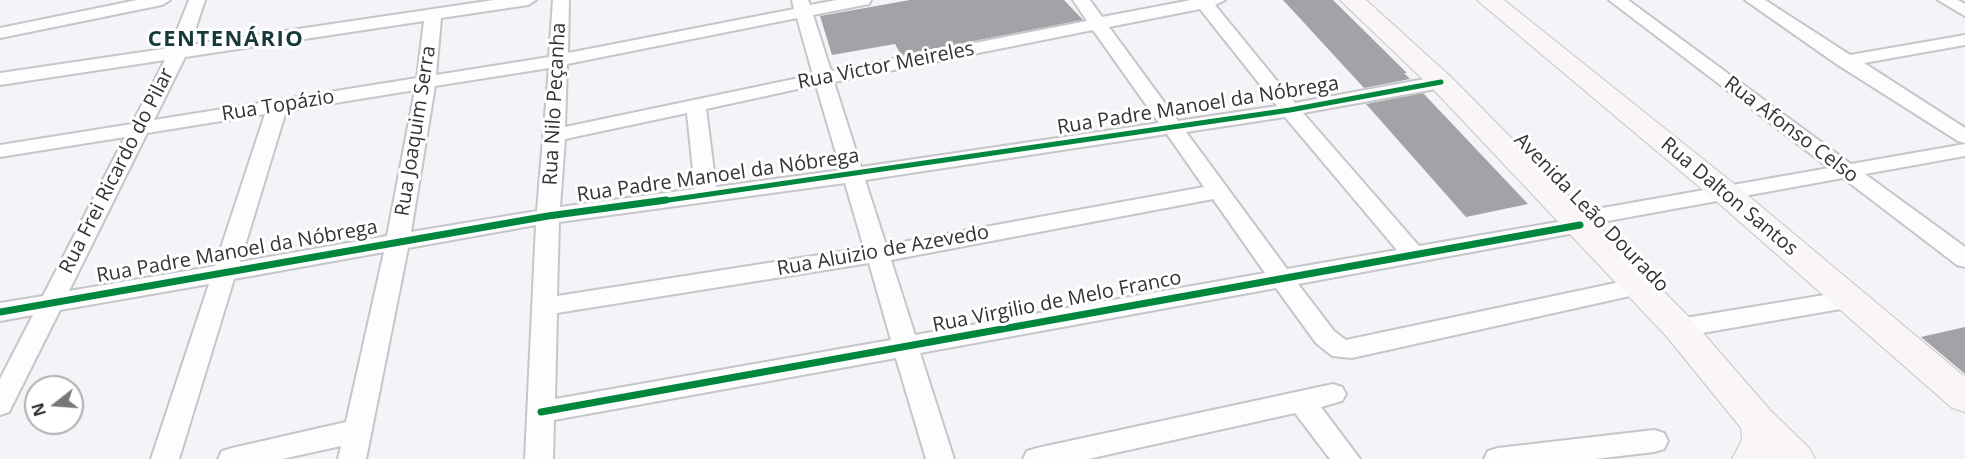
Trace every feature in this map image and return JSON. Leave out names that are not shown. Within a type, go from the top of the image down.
[{"type":"main road","name":"Avenida Leão Dourado","points":[[1352,0],[1441,82],[1639,286],[1679,328],[1758,421],[1795,459]]},
{"type":"main road","name":"Rua Dalton Santos","points":[[1489,0],[1727,194],[1965,398]]},
{"type":"main road","points":[[1752,459],[1761,440],[1762,433],[1758,421]]},
{"type":"street","points":[[0,33],[74,9],[162,0]]},
{"type":"street","name":"Rua Frei Ricardo do Pilar","points":[[0,405],[178,52],[197,0]]},
{"type":"street","points":[[0,79],[528,0]]},
{"type":"street","name":"Rua Nilo Peçanha","points":[[540,459],[548,216],[555,135],[556,61],[561,0]]},
{"type":"street","name":"Rua Topázio","points":[[0,151],[556,61],[802,6],[863,0]]},
{"type":"street","points":[[1081,0],[1325,338],[1341,348],[1352,349],[1639,286]]},
{"type":"street","name":"Rua Afonso Celso","points":[[1617,0],[1965,259]]},
{"type":"street","points":[[1753,0],[1965,137]]},
{"type":"street","points":[[1946,0],[1965,11]]},
{"type":"street","points":[[1211,1],[1290,110],[1413,254]]},
{"type":"street","name":"Rua Victor Meireles","points":[[555,135],[696,107],[824,78],[1211,1]]},
{"type":"street","points":[[802,6],[940,459]]},
{"type":"street","name":"Rua Joaquim Serra","points":[[352,459],[398,241],[426,81],[433,15]]},
{"type":"street","points":[[1845,60],[1965,40]]},
{"type":"street","name":"Rua Padre Manoel da Nóbrega","points":[[0,312],[226,270],[548,216],[853,175],[1290,110],[1441,82]]},
{"type":"street","points":[[165,459],[278,105]]},
{"type":"street","points":[[696,107],[706,194]]},
{"type":"street","name":"Rua Virgilio de Melo Franco","points":[[541,412],[1413,254],[1965,150]]},
{"type":"street","name":"Rua Aluizio de Azevedo","points":[[545,306],[879,254],[1220,191]]},
{"type":"street","points":[[1679,328],[1849,300]]},
{"type":"street","points":[[1037,459],[1333,394]]},
{"type":"street","points":[[1301,401],[1346,459]]},
{"type":"street","points":[[232,459],[357,431]]},
{"type":"street","points":[[1498,459],[1653,441]]},
{"type":"building","points":[[910,0],[1064,0],[1083,20],[901,55],[895,44],[832,55],[820,16]]},
{"type":"building","points":[[1283,0],[1333,0],[1407,73],[1404,73],[1410,79],[1364,88]]},
{"type":"building","points":[[1423,93],[1528,204],[1466,217],[1366,104]]},
{"type":"building","points":[[1965,327],[1965,374],[1921,337]]},
{"type":"cycle path","points":[[0,312],[548,216],[853,175],[1290,110],[1441,82]]},
{"type":"cycle path","points":[[541,412],[1580,225]]},
{"type":"district","name":"CENTENÁRIO","points":[[226,40]]}]
